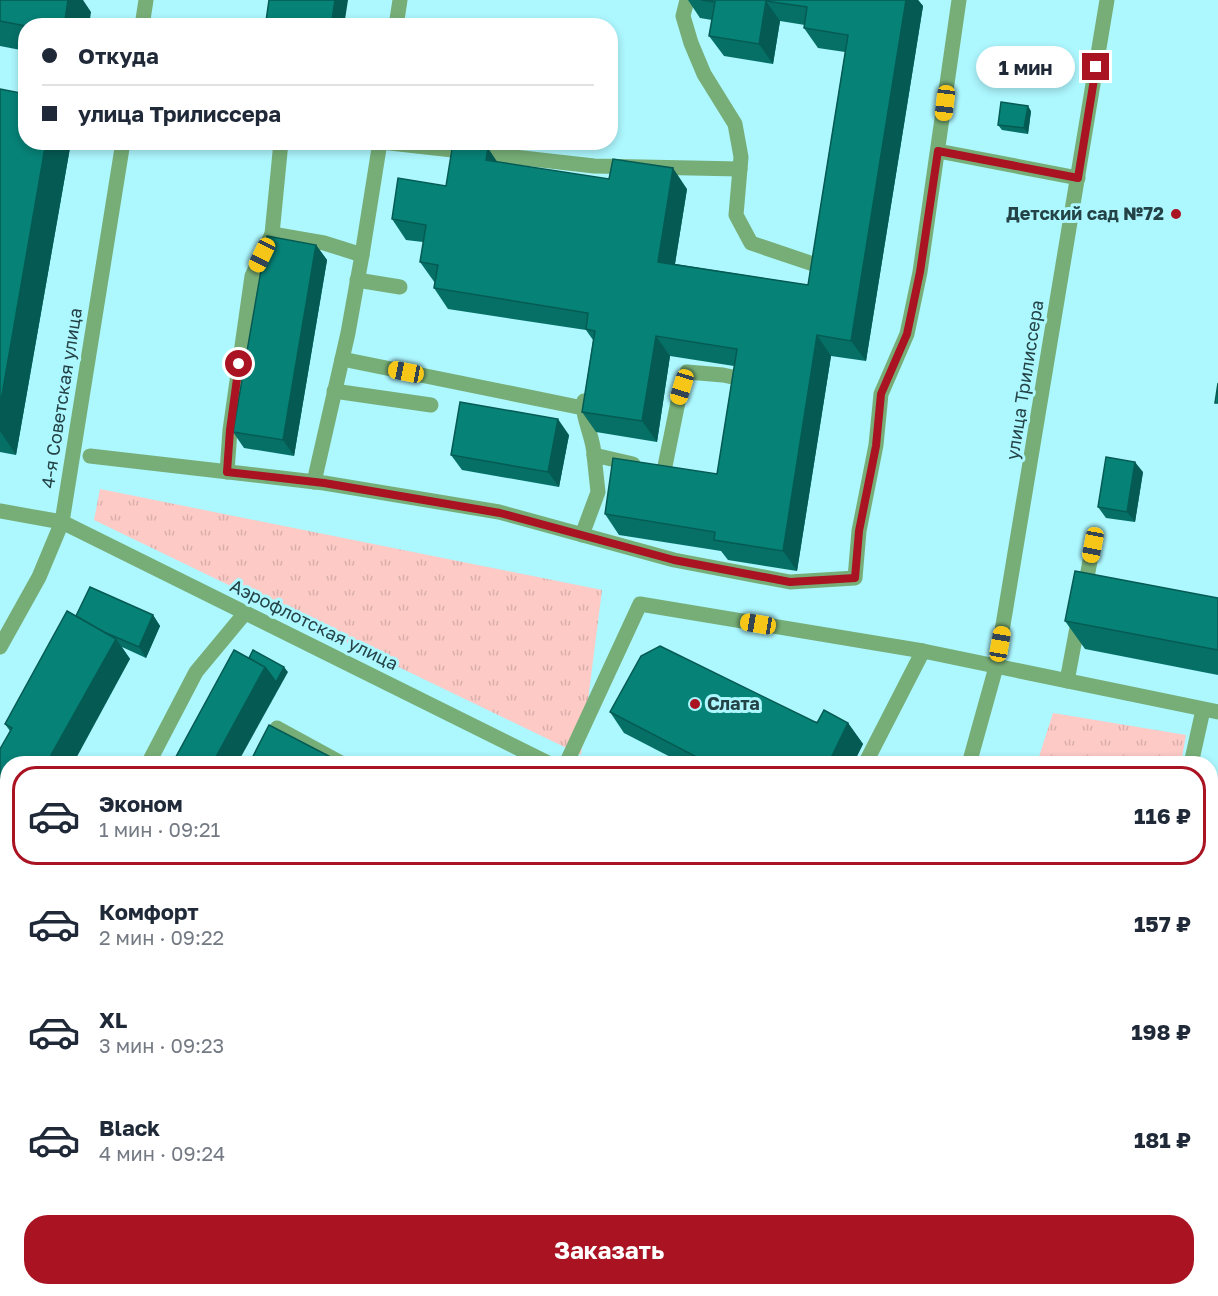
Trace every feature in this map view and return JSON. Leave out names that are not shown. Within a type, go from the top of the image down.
[{"type":"street","points":[[143,18],[146,0]]},
{"type":"street","points":[[397,18],[400,0]]},
{"type":"street","points":[[687,0],[683,16],[691,43],[704,74],[735,124],[741,157],[736,215],[751,243],[816,265]]},
{"type":"street","points":[[90,456],[314,482],[500,513],[674,560],[790,582],[855,578],[859,531],[876,446],[881,394],[907,334],[920,272],[959,0]]},
{"type":"street","name":"улица Трилиссера","points":[[971,756],[996,667],[1107,0]]},
{"type":"street","name":"4-я Советская улица","points":[[0,647],[39,577],[62,522],[122,150]]},
{"type":"street","points":[[227,472],[230,430],[252,276],[272,234],[280,150]]},
{"type":"street","points":[[314,482],[342,359],[379,150]]},
{"type":"street","points":[[451,150],[594,166],[740,169]]},
{"type":"street","points":[[938,151],[1078,178]]},
{"type":"street","points":[[272,234],[324,243],[362,255]]},
{"type":"street","points":[[357,280],[400,286]]},
{"type":"street","points":[[342,359],[582,408]]},
{"type":"street","points":[[594,455],[669,472],[678,402],[687,372],[742,379],[738,399]]},
{"type":"street","points":[[582,535],[598,492],[594,442],[582,408],[587,390]]},
{"type":"street","points":[[334,392],[431,405]]},
{"type":"street","name":"Аэрофлотская улица","points":[[0,511],[62,522],[534,756]]},
{"type":"street","points":[[1067,681],[1093,545]]},
{"type":"street","points":[[570,756],[640,604],[923,651],[1210,711],[1194,756]]},
{"type":"street","points":[[152,756],[196,672],[245,613]]},
{"type":"street","points":[[870,756],[923,651]]},
{"type":"street","points":[[262,756],[277,728],[328,756]]},
{"type":"green space","points":[[100,489],[602,590],[581,755],[94,520]]},
{"type":"green space","points":[[1053,713],[1186,735],[1182,756],[1039,756]]},
{"type":"building","points":[[0,0],[68,0],[65,18],[18,18],[18,24],[0,21]]},
{"type":"building","points":[[269,0],[335,0],[332,18],[266,18]]},
{"type":"building","points":[[701,0],[906,0],[851,341],[817,335],[783,551],[714,540],[715,532],[605,514],[613,458],[717,474],[737,349],[656,336],[642,421],[582,412],[595,331],[586,329],[588,313],[434,288],[438,265],[420,262],[426,225],[392,219],[398,178],[446,186],[452,150],[488,150],[486,160],[609,179],[613,159],[673,168],[658,262],[808,285],[848,35],[804,28],[807,7],[766,1],[759,44],[709,36],[715,2]]},
{"type":"building","points":[[0,89],[18,92],[18,150],[45,150],[0,406]]},
{"type":"building","points":[[1001,102],[1028,106],[1024,128],[998,125]]},
{"type":"building","points":[[267,236],[316,245],[283,440],[233,432]]},
{"type":"building","points":[[1218,383],[1218,403],[1215,403]]},
{"type":"building","points":[[460,402],[558,419],[548,472],[451,455]]},
{"type":"building","points":[[1106,457],[1135,462],[1127,512],[1098,507]]},
{"type":"building","points":[[1075,571],[1218,598],[1218,650],[1065,621]]},
{"type":"building","points":[[90,587],[153,615],[139,647],[104,632],[76,616]]},
{"type":"building","points":[[67,611],[116,639],[51,755],[53,756],[0,756],[0,749],[12,728],[5,724]]},
{"type":"building","name":"Слата","points":[[660,646],[817,723],[824,710],[848,723],[832,756],[695,756],[610,712],[641,656]]},
{"type":"building","points":[[234,650],[265,667],[216,756],[176,756]]},
{"type":"building","points":[[253,650],[284,667],[276,682],[265,667],[249,658]]},
{"type":"building","points":[[269,725],[329,756],[253,756]]},
{"type":"place","name":"Детский сад №72","points":[[1176,214]]},
{"type":"place","name":"Слата","points":[[695,704]]},
{"type":"route","points":[[239,364],[227,472],[324,483],[500,513],[674,560],[790,582],[855,578],[859,531],[876,446],[881,394],[907,334],[920,272],[938,151],[1078,178],[1096,67]]}]
